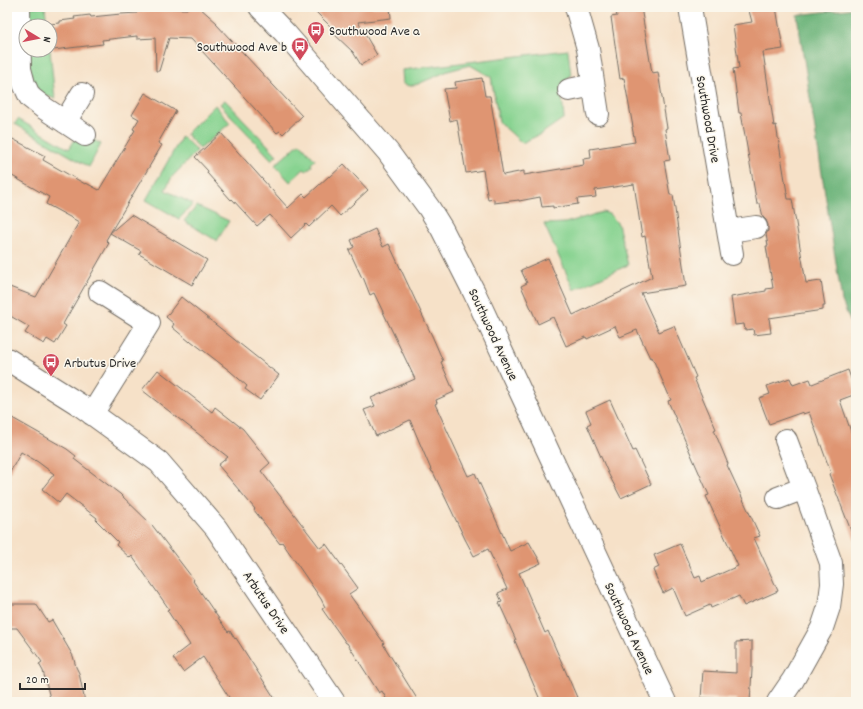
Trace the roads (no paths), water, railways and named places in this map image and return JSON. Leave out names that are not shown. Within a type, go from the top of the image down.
[{"type":"street","points":[[19,7],[20,69],[24,84],[30,97],[85,135]]},
{"type":"street","name":"Southwood Avenue","points":[[260,7],[285,33],[388,152],[429,208],[442,229],[478,298],[665,702]]},
{"type":"street","points":[[576,7],[588,49],[598,114]]},
{"type":"street","name":"Southwood Drive","points":[[690,7],[732,254]]},
{"type":"street","points":[[569,90],[593,85]]},
{"type":"street","points":[[65,122],[82,94]]},
{"type":"street","points":[[728,231],[756,227]]},
{"type":"street","points":[[92,414],[149,323],[100,292]]},
{"type":"street","name":"Arbutus Drive","points":[[7,358],[80,405],[159,462],[216,528],[334,702]]},
{"type":"street","points":[[778,702],[793,680],[822,628],[829,607],[832,584],[831,564],[786,440]]},
{"type":"street","points":[[778,498],[804,488]]},
{"type":"place","name":"Southwood Ave a","points":[[316,45]]},
{"type":"place","name":"Southwood Ave b","points":[[300,61]]},
{"type":"place","name":"Arbutus Drive","points":[[51,377]]}]
